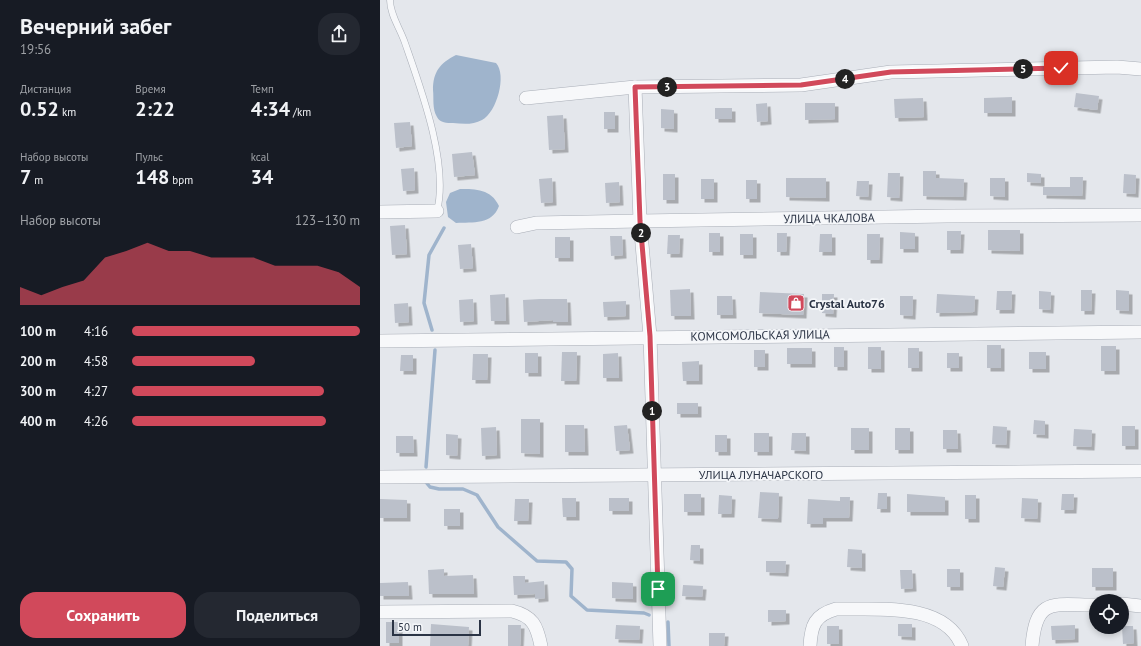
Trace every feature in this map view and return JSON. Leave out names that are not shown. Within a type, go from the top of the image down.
[{"type":"street","points":[[526,98],[635,87],[801,85],[891,72],[1117,67],[1141,69]]},
{"type":"street","points":[[635,87],[640,221],[650,336],[660,646]]},
{"type":"street","points":[[380,212],[437,211]]},
{"type":"street","name":"УЛИЦА ЧКАЛОВА","points":[[517,226],[536,223],[947,216],[1141,216]]},
{"type":"street","name":"КОМСОМОЛЬСКАЯ УЛИЦА","points":[[380,340],[1141,332]]},
{"type":"street","name":"УЛИЦА ЛУНАЧАРСКОГО","points":[[380,477],[1141,471]]},
{"type":"street","points":[[1032,646],[1036,622],[1039,615],[1045,608],[1054,605],[1089,604]]},
{"type":"street","points":[[1129,605],[1141,606]]},
{"type":"street","points":[[810,646],[811,630],[814,623],[827,612],[836,609],[912,610],[925,614],[952,631],[959,639],[962,646]]},
{"type":"street","points":[[380,612],[512,611],[523,614],[531,620],[539,633],[541,646]]},
{"type":"lane","points":[[390,0],[390,8],[404,42],[428,118],[439,167],[441,196],[437,211]]},
{"type":"water","points":[[456,55],[496,63],[501,76],[499,93],[496,102],[487,116],[475,123],[464,124],[444,122],[438,119],[434,111],[434,78],[438,69],[446,61]]},
{"type":"water","points":[[460,189],[482,191],[492,196],[499,206],[496,212],[492,217],[481,221],[456,223],[448,217],[446,202],[450,193]]},
{"type":"building","points":[[1076,93],[1099,96],[1097,110],[1074,107]]},
{"type":"building","points":[[1012,97],[1012,113],[984,113],[984,98]]},
{"type":"building","points":[[923,98],[924,117],[895,118],[894,99]]},
{"type":"building","points":[[767,103],[768,121],[757,122],[756,104]]},
{"type":"building","points":[[805,103],[835,103],[835,119],[805,120]]},
{"type":"building","points":[[715,108],[732,108],[732,119],[715,119]]},
{"type":"building","points":[[661,109],[674,110],[674,129],[661,128]]},
{"type":"building","points":[[604,112],[615,112],[615,129],[604,129]]},
{"type":"building","points":[[563,115],[565,149],[549,150],[547,116]]},
{"type":"building","points":[[410,122],[412,146],[396,148],[394,123]]},
{"type":"building","points":[[472,152],[475,175],[454,177],[452,154]]},
{"type":"building","points":[[414,168],[415,190],[403,191],[401,169]]},
{"type":"building","points":[[923,171],[936,171],[936,178],[964,179],[963,197],[923,196]]},
{"type":"building","points":[[888,173],[900,173],[899,198],[887,197]]},
{"type":"building","points":[[1027,173],[1041,174],[1041,183],[1027,182]]},
{"type":"building","points":[[663,174],[675,174],[675,200],[663,200]]},
{"type":"building","points":[[1124,174],[1136,175],[1135,194],[1123,193]]},
{"type":"building","points":[[1070,177],[1083,177],[1082,196],[1043,195],[1043,187],[1070,187]]},
{"type":"building","points":[[552,178],[553,202],[541,203],[539,179]]},
{"type":"building","points":[[786,178],[826,178],[826,198],[786,197]]},
{"type":"building","points":[[990,178],[1005,178],[1005,197],[990,196]]},
{"type":"building","points":[[701,179],[714,179],[714,199],[701,199]]},
{"type":"building","points":[[746,180],[757,180],[757,199],[746,199]]},
{"type":"building","points":[[857,181],[869,181],[868,197],[856,196]]},
{"type":"building","points":[[619,182],[620,202],[606,203],[605,183]]},
{"type":"building","points":[[405,225],[407,254],[392,255],[390,226]]},
{"type":"building","points":[[988,230],[1020,230],[1020,251],[988,250]]},
{"type":"building","points":[[947,231],[961,231],[960,250],[947,250]]},
{"type":"building","points":[[900,232],[915,233],[915,249],[900,249]]},
{"type":"building","points":[[709,233],[720,233],[720,252],[709,252]]},
{"type":"building","points":[[777,233],[787,233],[786,252],[777,252]]},
{"type":"building","points":[[740,234],[753,234],[753,255],[740,255]]},
{"type":"building","points":[[820,234],[832,234],[832,252],[819,252]]},
{"type":"building","points":[[867,234],[880,234],[879,260],[867,260]]},
{"type":"building","points":[[668,235],[680,235],[679,254],[667,254]]},
{"type":"building","points":[[610,236],[622,236],[623,255],[611,256]]},
{"type":"building","points":[[555,237],[570,237],[570,258],[555,258]]},
{"type":"building","points":[[471,244],[473,268],[460,269],[458,245]]},
{"type":"building","points":[[690,289],[691,316],[671,316],[670,290]]},
{"type":"building","points":[[1081,290],[1092,290],[1091,311],[1081,311]]},
{"type":"building","points":[[1116,290],[1129,291],[1129,311],[1116,310]]},
{"type":"building","points":[[997,291],[1012,291],[1011,310],[996,310]]},
{"type":"building","points":[[1039,291],[1051,292],[1050,310],[1039,309]]},
{"type":"building","points":[[760,292],[804,294],[803,315],[759,313]]},
{"type":"building","points":[[505,294],[506,321],[491,321],[490,295]]},
{"type":"building","points":[[822,294],[834,294],[833,314],[822,313]]},
{"type":"building","points":[[937,294],[975,296],[974,312],[936,313]]},
{"type":"building","points":[[717,296],[732,296],[733,315],[717,315]]},
{"type":"building","points":[[900,296],[913,296],[912,316],[900,315]]},
{"type":"building","points":[[473,299],[474,321],[460,322],[459,300]]},
{"type":"building","points":[[567,299],[568,322],[553,322],[553,320],[524,322],[523,300]]},
{"type":"building","points":[[626,301],[626,316],[604,317],[603,302]]},
{"type":"building","points":[[408,303],[409,322],[395,323],[394,304]]},
{"type":"building","points":[[987,345],[1001,345],[1001,368],[987,368]]},
{"type":"building","points":[[1101,346],[1116,346],[1116,371],[1101,371]]},
{"type":"building","points":[[834,347],[844,347],[844,367],[834,367]]},
{"type":"building","points":[[868,347],[881,347],[881,369],[868,369]]},
{"type":"building","points":[[787,348],[812,348],[812,364],[787,364]]},
{"type":"building","points":[[908,348],[919,348],[919,368],[908,368]]},
{"type":"building","points":[[754,350],[765,350],[765,367],[754,367]]},
{"type":"building","points":[[562,352],[577,352],[576,381],[561,381]]},
{"type":"building","points":[[1029,352],[1046,352],[1046,369],[1029,369]]},
{"type":"building","points":[[525,353],[538,353],[538,373],[525,373]]},
{"type":"building","points":[[618,353],[619,378],[603,378],[603,354]]},
{"type":"building","points":[[947,353],[959,353],[959,368],[947,368]]},
{"type":"building","points":[[473,354],[488,354],[487,380],[472,380]]},
{"type":"building","points":[[401,355],[413,355],[413,371],[400,371]]},
{"type":"building","points":[[699,361],[699,381],[683,381],[682,362]]},
{"type":"building","points":[[677,403],[698,403],[698,414],[677,414]]},
{"type":"building","points":[[521,419],[540,419],[540,454],[521,453]]},
{"type":"building","points":[[1034,420],[1045,421],[1045,435],[1033,434]]},
{"type":"building","points":[[565,425],[584,425],[585,452],[565,452]]},
{"type":"building","points":[[627,425],[630,450],[616,451],[614,426]]},
{"type":"building","points":[[993,426],[1007,427],[1006,445],[992,444]]},
{"type":"building","points":[[1122,426],[1135,426],[1135,446],[1122,446]]},
{"type":"building","points":[[496,427],[497,455],[482,456],[481,428]]},
{"type":"building","points":[[851,428],[869,428],[869,450],[851,450]]},
{"type":"building","points":[[895,428],[910,428],[910,450],[895,450]]},
{"type":"building","points":[[1074,429],[1092,430],[1091,447],[1073,446]]},
{"type":"building","points":[[943,430],[957,430],[958,449],[943,449]]},
{"type":"building","points":[[754,433],[769,433],[769,452],[754,452]]},
{"type":"building","points":[[792,433],[806,433],[806,451],[791,450]]},
{"type":"building","points":[[446,434],[458,435],[457,456],[446,455]]},
{"type":"building","points":[[715,435],[727,435],[727,452],[715,452]]},
{"type":"building","points":[[396,436],[413,436],[414,453],[396,453]]},
{"type":"building","points":[[760,492],[779,493],[778,519],[758,518]]},
{"type":"building","points":[[878,493],[887,493],[887,509],[877,509]]},
{"type":"building","points":[[684,494],[701,494],[701,512],[684,512]]},
{"type":"building","points":[[907,494],[945,497],[945,512],[907,512]]},
{"type":"building","points":[[1062,494],[1074,494],[1073,510],[1061,510]]},
{"type":"building","points":[[719,495],[732,496],[731,514],[718,514]]},
{"type":"building","points":[[965,495],[976,495],[976,519],[965,519]]},
{"type":"building","points":[[840,497],[850,497],[849,518],[823,518],[823,524],[807,524],[808,499],[840,501]]},
{"type":"building","points":[[562,498],[576,498],[576,517],[563,517]]},
{"type":"building","points":[[609,498],[629,498],[629,511],[609,511]]},
{"type":"building","points":[[1022,498],[1038,499],[1037,519],[1021,518]]},
{"type":"building","points":[[380,499],[407,500],[407,518],[380,518]]},
{"type":"building","points":[[515,499],[529,499],[528,521],[514,521]]},
{"type":"building","points":[[444,509],[460,509],[460,526],[444,526]]},
{"type":"building","points":[[691,545],[700,545],[700,561],[690,560]]},
{"type":"building","points":[[848,549],[862,550],[862,568],[847,567]]},
{"type":"building","points":[[766,561],[786,561],[785,573],[766,572]]},
{"type":"building","points":[[995,567],[1005,568],[1003,587],[993,586]]},
{"type":"building","points":[[1092,568],[1113,568],[1113,587],[1092,587]]},
{"type":"building","points":[[444,569],[444,576],[473,575],[474,594],[429,594],[428,570]]},
{"type":"building","points":[[947,569],[960,569],[960,587],[947,587]]},
{"type":"building","points":[[900,570],[912,570],[913,588],[901,589]]},
{"type":"building","points":[[513,576],[525,576],[525,583],[544,581],[545,598],[535,599],[535,594],[514,595]]},
{"type":"building","points":[[408,582],[409,596],[380,596],[380,583]]},
{"type":"building","points":[[612,582],[633,583],[633,599],[612,598]]},
{"type":"building","points":[[683,585],[703,586],[702,597],[682,596]]},
{"type":"building","points":[[768,610],[786,610],[786,621],[768,622]]},
{"type":"building","points":[[386,622],[399,622],[399,643],[386,643]]},
{"type":"building","points":[[431,624],[469,627],[468,646],[430,646]]},
{"type":"building","points":[[898,624],[912,624],[912,637],[898,636]]},
{"type":"building","points":[[508,625],[521,625],[520,646],[508,646]]},
{"type":"building","points":[[616,625],[640,626],[639,640],[615,639]]},
{"type":"building","points":[[1075,625],[1075,639],[1052,640],[1051,626]]},
{"type":"building","points":[[827,626],[839,626],[839,644],[827,644]]},
{"type":"building","points":[[1129,626],[1133,626],[1134,643],[1123,644],[1122,634],[1129,634]]},
{"type":"building","points":[[709,633],[725,633],[724,646],[709,646]]},
{"type":"waterway","points":[[432,330],[424,303],[429,255],[444,228]]},
{"type":"waterway","points":[[426,467],[435,350]]},
{"type":"waterway","points":[[425,481],[430,487],[439,489],[463,489],[477,495],[498,527],[537,561],[566,562],[572,569],[571,596],[587,610],[644,613],[649,615]]},
{"type":"waterway","points":[[668,622],[669,646]]},
{"type":"place","name":"Crystal Auto76","points":[[796,303]]},
{"type":"route","points":[[658,589],[650,336],[640,221],[635,87],[801,85],[891,72],[1061,68]]}]
